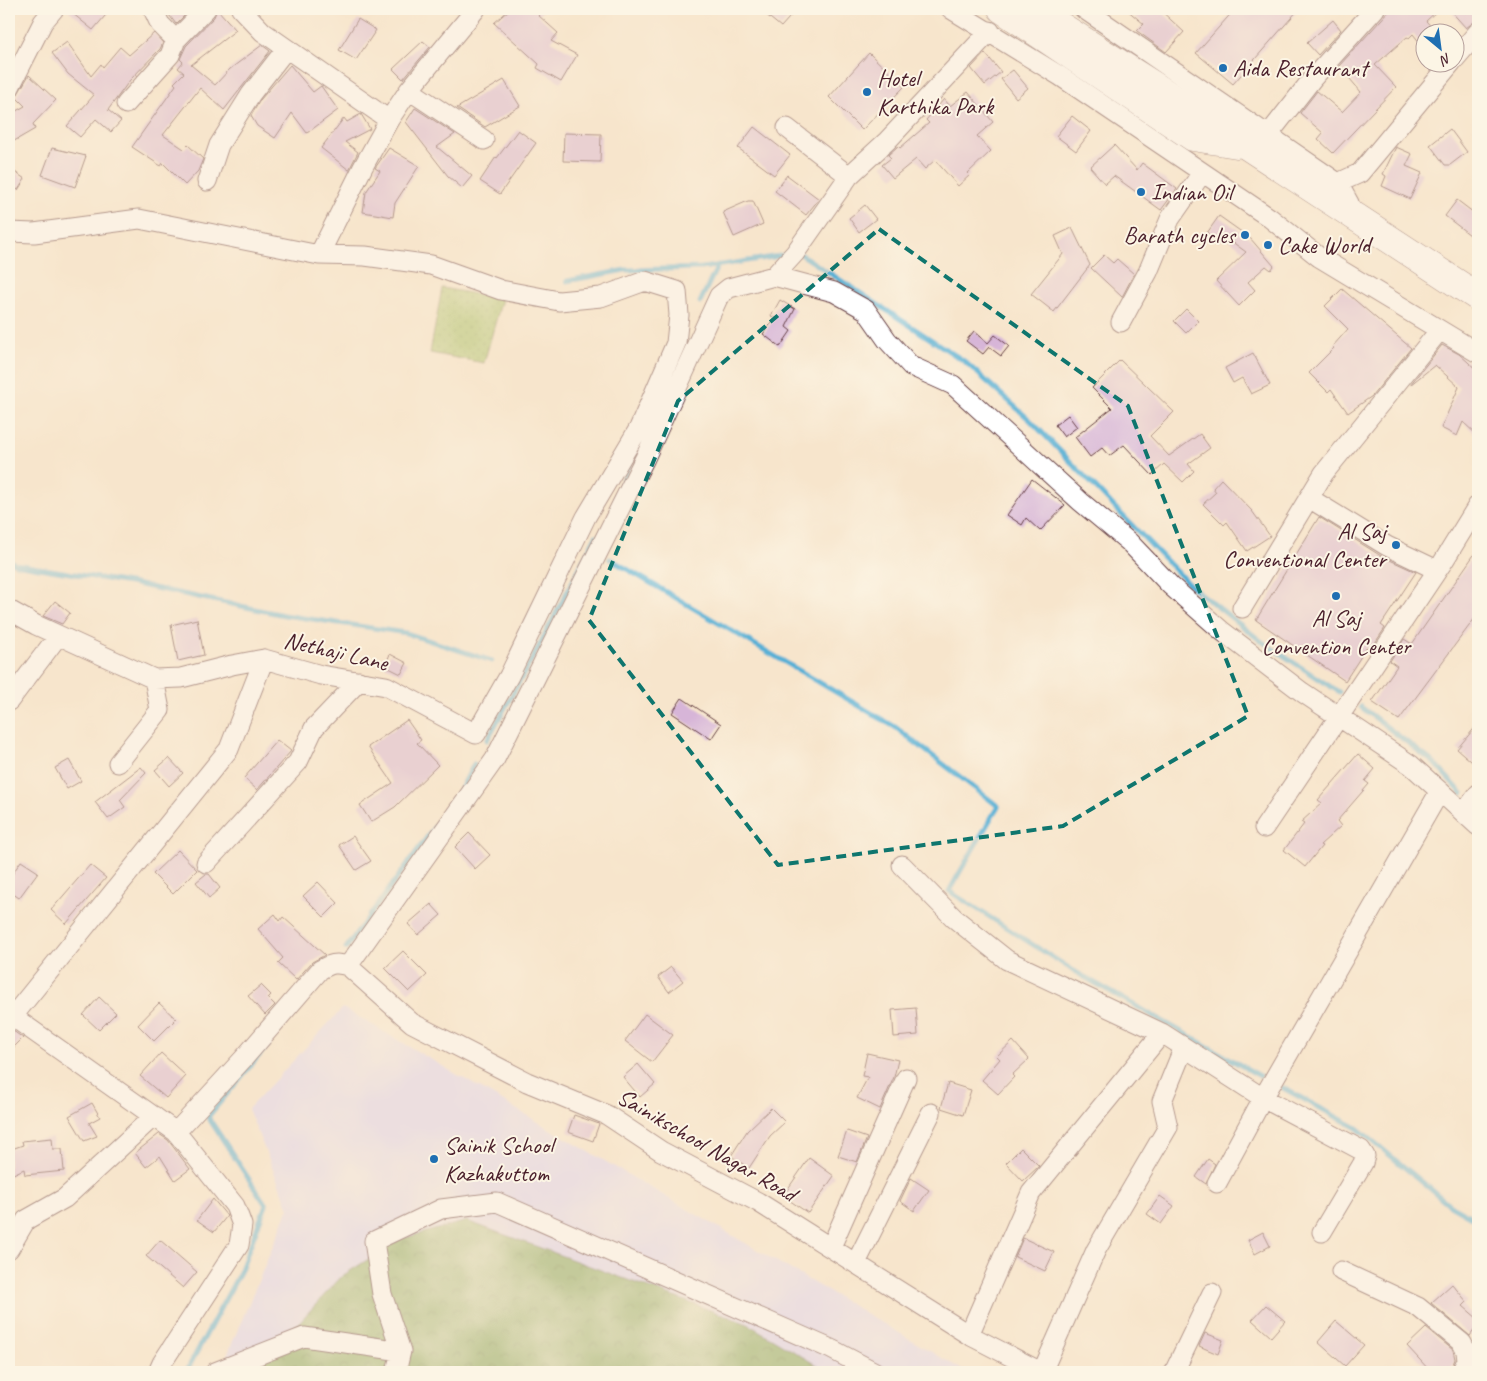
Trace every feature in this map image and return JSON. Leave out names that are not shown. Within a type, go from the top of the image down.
[{"type":"highway","points":[[1034,9],[1200,115],[1258,140],[1352,214],[1477,293]]},
{"type":"highway","points":[[996,20],[1193,137],[1258,140]]},
{"type":"street","points":[[9,89],[43,22],[54,9]]},
{"type":"street","points":[[153,9],[160,24],[176,40]]},
{"type":"street","points":[[126,104],[170,56],[176,40],[206,9]]},
{"type":"street","points":[[241,9],[263,32],[389,120]]},
{"type":"street","points":[[9,232],[34,233],[139,219],[319,255],[389,120],[410,90],[476,9]]},
{"type":"street","points":[[951,9],[996,20],[1060,76],[1270,218],[1319,257],[1478,353]]},
{"type":"street","points":[[1084,9],[1258,140],[1338,183],[1349,203],[1352,214]]},
{"type":"street","points":[[1258,140],[1375,9]]},
{"type":"street","points":[[774,276],[795,253],[849,176],[887,141],[996,20]]},
{"type":"street","points":[[1464,48],[1478,32]]},
{"type":"street","points":[[207,181],[219,145],[251,94],[286,49]]},
{"type":"street","points":[[1338,183],[1360,173],[1444,72]]},
{"type":"street","points":[[410,90],[484,140]]},
{"type":"street","points":[[786,128],[849,176]]},
{"type":"street","points":[[1121,322],[1148,272],[1170,219],[1202,173]]},
{"type":"street","name":"Nethaji Lane","points":[[9,610],[58,636],[154,679],[181,678],[232,665],[264,660],[321,674],[386,686],[476,734],[509,676],[586,517],[640,428],[676,342],[679,315],[677,291],[645,282],[601,297],[559,300],[500,290],[431,265],[365,256],[319,255]]},
{"type":"street","points":[[176,1132],[244,1058],[320,970],[330,964],[339,963],[348,966],[495,759],[646,458],[719,296],[729,288],[774,276],[834,292],[866,310],[888,340],[911,366],[954,385],[1081,502],[1129,542],[1183,597],[1229,636],[1302,692],[1411,765],[1478,826]]},
{"type":"street","points":[[1242,608],[1338,453],[1439,330]]},
{"type":"street","points":[[1309,498],[1387,546],[1437,570]]},
{"type":"street","points":[[1264,828],[1437,570],[1478,505]]},
{"type":"street","points":[[9,701],[58,636]]},
{"type":"street","points":[[158,1372],[162,1362],[239,1245],[242,1225],[235,1206],[176,1132],[11,1015],[229,749],[264,660]]},
{"type":"street","points":[[118,763],[160,710],[154,679]]},
{"type":"street","points":[[206,863],[298,762],[314,728],[359,681]]},
{"type":"street","points":[[1217,1183],[1262,1098],[1440,791]]},
{"type":"street","points":[[1464,813],[1478,794]]},
{"type":"street","points":[[902,865],[954,918],[1007,960],[1162,1033],[1262,1098],[1361,1150],[1365,1156],[1363,1163],[1322,1232]]},
{"type":"street","name":"Sainikschool Nagar Road","points":[[348,966],[412,1023],[527,1082],[607,1114],[661,1151],[758,1202],[969,1334],[1042,1372]]},
{"type":"street","points":[[969,1334],[1031,1192],[1162,1033]]},
{"type":"street","points":[[1042,1372],[1096,1250],[1168,1127],[1162,1101],[1184,1047]]},
{"type":"street","points":[[831,1247],[906,1078]]},
{"type":"street","points":[[856,1263],[932,1113]]},
{"type":"street","points":[[9,1249],[26,1220],[65,1198],[154,1116]]},
{"type":"street","points":[[396,1372],[401,1351],[382,1294],[374,1241],[441,1209],[497,1202],[831,1349],[875,1372]]},
{"type":"street","points":[[1341,1271],[1418,1307],[1462,1343],[1466,1351],[1467,1362],[1460,1372]]},
{"type":"street","points":[[1174,1372],[1212,1293]]},
{"type":"street","points":[[216,1372],[304,1337],[401,1351]]},
{"type":"highlighted area","points":[[879,229],[1128,406],[1248,716],[1063,826],[778,865],[589,620],[678,401]]},
{"type":"shaded area","name":"Sainik School Kazhakuttom","points":[[343,1008],[966,1372],[220,1372],[289,1208],[248,1109]]},
{"type":"green space","points":[[442,288],[502,299],[484,363],[430,353]]},
{"type":"green space","points":[[467,1221],[748,1324],[828,1372],[253,1372],[342,1276],[400,1239]]},
{"type":"building","points":[[67,9],[111,9],[93,30]]},
{"type":"building","points":[[169,9],[191,9],[176,24],[166,11]]},
{"type":"building","points":[[217,9],[236,30],[191,65],[215,85],[230,69],[262,45],[270,51],[224,110],[200,88],[163,135],[184,149],[188,145],[203,159],[198,171],[185,185],[163,163],[161,166],[132,147],[176,85],[174,83],[184,73],[178,68],[183,62],[180,59],[186,46],[214,17]]},
{"type":"building","points":[[510,9],[545,9],[538,15],[558,33],[551,41],[577,55],[561,82],[537,68],[539,64],[494,23]]},
{"type":"building","points":[[759,9],[797,9],[781,27]]},
{"type":"building","points":[[1126,9],[1159,9],[1184,32],[1166,52],[1137,31],[1144,24]]},
{"type":"building","points":[[1235,9],[1299,9],[1233,84],[1196,53]]},
{"type":"building","points":[[1391,9],[1439,9],[1427,22],[1414,22],[1414,35],[1407,37],[1375,65],[1396,87],[1333,153],[1318,139],[1323,133],[1300,113],[1317,91],[1342,112],[1361,92],[1339,66]]},
{"type":"building","points":[[1449,9],[1478,9],[1478,21],[1466,28],[1464,22],[1461,22]]},
{"type":"building","points":[[358,19],[376,30],[356,60],[339,50]]},
{"type":"building","points":[[1333,20],[1341,30],[1318,55],[1307,43]]},
{"type":"building","points":[[154,33],[163,43],[160,49],[130,80],[108,110],[121,121],[111,132],[96,119],[80,137],[67,126],[94,95],[68,74],[52,53],[67,42],[91,76],[101,64],[103,67],[120,47],[129,55]]},
{"type":"building","points":[[423,41],[430,47],[403,79],[393,69]]},
{"type":"building","name":"Hotel Karthika Park","points":[[869,53],[904,87],[862,130],[829,97]]},
{"type":"building","points":[[985,53],[1001,72],[985,85],[971,68]]},
{"type":"building","points":[[290,65],[313,92],[321,86],[338,110],[307,133],[292,113],[275,138],[257,126],[251,116],[260,100]]},
{"type":"building","points":[[1013,70],[1028,88],[1016,98],[1001,79]]},
{"type":"building","points":[[29,75],[56,100],[33,124],[35,129],[9,144],[9,115],[25,106],[16,97]]},
{"type":"building","points":[[504,80],[520,106],[485,127],[457,108]]},
{"type":"building","points":[[968,92],[993,122],[977,136],[991,151],[968,173],[970,175],[958,186],[935,160],[925,169],[916,159],[893,178],[882,165],[891,158],[888,155],[898,146],[900,148],[929,123],[926,120],[944,99],[950,106]]},
{"type":"building","points":[[415,108],[455,134],[437,147],[472,176],[462,188],[448,176],[406,122]]},
{"type":"building","points":[[361,114],[370,129],[345,142],[358,152],[349,170],[321,148],[344,118],[347,122]]},
{"type":"building","points":[[1072,116],[1091,131],[1076,151],[1056,136]]},
{"type":"building","points":[[754,127],[790,155],[774,175],[738,148]]},
{"type":"building","points":[[1450,129],[1467,152],[1450,165],[1445,165],[1430,145]]},
{"type":"building","points":[[518,130],[536,143],[500,194],[480,181],[496,157]]},
{"type":"building","points":[[564,133],[601,134],[600,162],[563,161]]},
{"type":"building","points":[[1114,145],[1137,170],[1142,163],[1177,189],[1161,210],[1114,176],[1105,184],[1090,167]]},
{"type":"building","points":[[1396,147],[1412,154],[1406,166],[1422,173],[1410,199],[1382,186],[1386,176],[1383,174]]},
{"type":"building","points":[[52,148],[86,156],[75,187],[42,175]]},
{"type":"building","points":[[389,148],[419,166],[395,203],[393,217],[363,212],[366,192],[380,171],[375,168]]},
{"type":"building","points":[[9,168],[25,179],[18,190],[9,184]]},
{"type":"building","points":[[787,175],[819,199],[806,215],[775,191]]},
{"type":"building","points":[[1457,200],[1478,216],[1478,241],[1445,216]]},
{"type":"building","points":[[748,201],[753,201],[763,224],[734,237],[723,212]]},
{"type":"building","points":[[865,205],[876,219],[859,232],[849,218]]},
{"type":"building","points":[[1219,216],[1250,238],[1274,266],[1271,270],[1266,266],[1248,282],[1255,290],[1239,306],[1216,281],[1246,252],[1224,236],[1219,242],[1207,233]]},
{"type":"building","points":[[1072,228],[1090,265],[1054,312],[1031,294],[1063,254],[1055,236]]},
{"type":"building","points":[[1104,255],[1113,263],[1117,259],[1134,274],[1122,297],[1091,268]]},
{"type":"building","points":[[1342,289],[1411,348],[1372,396],[1348,413],[1331,389],[1328,392],[1309,373],[1334,348],[1332,347],[1348,329],[1325,306]]},
{"type":"building","points":[[780,300],[795,309],[786,327],[791,331],[780,347],[763,334],[775,318],[771,316]]},
{"type":"building","points":[[1186,309],[1198,321],[1186,333],[1174,321]]},
{"type":"building","points":[[974,331],[988,343],[995,335],[1009,346],[1001,356],[989,347],[983,354],[966,341]]},
{"type":"building","points":[[1442,345],[1459,354],[1478,371],[1478,436],[1463,422],[1457,436],[1441,428],[1459,387],[1435,365],[1410,385]]},
{"type":"building","points":[[1253,353],[1270,385],[1251,394],[1242,378],[1233,383],[1225,368]]},
{"type":"building","points":[[1120,360],[1174,412],[1150,436],[1169,456],[1200,434],[1210,448],[1188,464],[1194,471],[1183,482],[1164,464],[1152,475],[1124,445],[1109,456],[1102,448],[1090,457],[1075,437],[1112,408],[1092,388]]},
{"type":"building","points":[[1068,415],[1077,427],[1064,437],[1055,425]]},
{"type":"building","points":[[1032,479],[1065,505],[1040,531],[1026,518],[1022,525],[1007,515]]},
{"type":"building","points":[[1221,479],[1252,511],[1270,536],[1247,551],[1227,522],[1224,525],[1203,504],[1216,492],[1213,488]]},
{"type":"building","name":"Al Saj Convention Center","points":[[1319,517],[1381,556],[1416,572],[1381,625],[1385,628],[1371,649],[1367,647],[1345,681],[1256,620]]},
{"type":"building","name":"Al Saj Convention Center","points":[[1478,549],[1478,614],[1399,720],[1372,702],[1397,666],[1390,661],[1404,639],[1412,644]]},
{"type":"building","points":[[55,601],[70,613],[62,624],[43,616]]},
{"type":"building","points":[[197,619],[204,655],[178,661],[171,625]]},
{"type":"building","points":[[390,654],[407,663],[401,674],[385,666]]},
{"type":"building","points":[[682,698],[721,724],[711,739],[672,713]]},
{"type":"building","points":[[407,720],[421,740],[417,743],[438,765],[395,807],[371,822],[360,805],[393,783],[368,747]]},
{"type":"building","points":[[1478,724],[1478,767],[1457,749]]},
{"type":"building","points":[[277,740],[291,751],[257,790],[244,778]]},
{"type":"building","points":[[1358,754],[1375,769],[1365,781],[1369,784],[1337,821],[1341,826],[1320,845],[1322,846],[1305,867],[1284,850],[1304,824],[1301,822],[1322,803],[1318,800]]},
{"type":"building","points":[[169,758],[183,773],[169,786],[155,770]]},
{"type":"building","points":[[69,760],[81,781],[67,789],[55,768]]},
{"type":"building","points":[[141,767],[146,773],[120,800],[125,807],[108,819],[95,802]]},
{"type":"building","points":[[469,833],[490,855],[475,869],[455,847]]},
{"type":"building","points":[[353,836],[371,861],[356,870],[339,845]]},
{"type":"building","points":[[178,850],[197,870],[173,894],[153,874]]},
{"type":"building","points":[[21,861],[38,872],[19,898],[9,891],[9,879]]},
{"type":"building","points":[[90,865],[106,878],[66,924],[51,910]]},
{"type":"building","points":[[206,874],[209,874],[220,888],[209,898],[196,882]]},
{"type":"building","points":[[318,882],[338,903],[324,917],[303,896]]},
{"type":"building","points":[[431,904],[441,915],[418,935],[408,924]]},
{"type":"building","points":[[275,914],[280,921],[283,917],[325,955],[312,962],[296,980],[278,963],[283,958],[258,929]]},
{"type":"building","points":[[403,951],[427,975],[409,992],[385,968]]},
{"type":"building","points":[[671,967],[683,981],[669,992],[658,977]]},
{"type":"building","points":[[261,985],[271,995],[268,998],[275,1005],[265,1015],[248,996]]},
{"type":"building","points":[[99,997],[116,1013],[99,1030],[83,1015]]},
{"type":"building","points":[[159,1003],[176,1019],[154,1041],[138,1025]]},
{"type":"building","points":[[916,1008],[918,1035],[894,1037],[892,1010]]},
{"type":"building","points":[[645,1014],[673,1035],[652,1062],[625,1041]]},
{"type":"building","points":[[9,1028],[23,1038],[9,1052]]},
{"type":"building","points":[[1013,1041],[1029,1059],[1012,1075],[1014,1077],[998,1094],[982,1080],[1000,1059],[997,1056]]},
{"type":"building","points":[[161,1053],[186,1076],[166,1098],[140,1076]]},
{"type":"building","points":[[867,1053],[898,1060],[894,1077],[880,1109],[857,1098],[868,1077],[862,1076]]},
{"type":"building","points":[[638,1064],[655,1084],[640,1097],[623,1077]]},
{"type":"building","points":[[948,1083],[971,1090],[963,1115],[941,1108]]},
{"type":"building","points":[[92,1103],[100,1117],[89,1123],[97,1136],[84,1141],[69,1116]]},
{"type":"building","points":[[771,1108],[785,1122],[770,1136],[749,1168],[731,1156],[747,1131]]},
{"type":"building","points":[[574,1115],[599,1124],[593,1141],[568,1132]]},
{"type":"building","points":[[847,1131],[867,1138],[857,1162],[838,1156]]},
{"type":"building","points":[[159,1134],[168,1140],[190,1169],[175,1180],[160,1156],[146,1167],[135,1153]]},
{"type":"building","points":[[52,1138],[53,1149],[62,1149],[64,1171],[25,1175],[24,1169],[9,1176],[9,1150],[23,1145],[22,1141]]},
{"type":"building","points":[[1021,1148],[1039,1166],[1023,1181],[1006,1163]]},
{"type":"building","points":[[809,1158],[834,1176],[808,1213],[783,1196]]},
{"type":"building","points":[[1208,1159],[1215,1164],[1206,1184],[1196,1177]]},
{"type":"building","points":[[911,1178],[929,1190],[914,1211],[900,1201]]},
{"type":"building","points":[[1160,1196],[1174,1206],[1161,1224],[1147,1214]]},
{"type":"building","points":[[213,1199],[227,1216],[214,1232],[197,1220]]},
{"type":"building","points":[[1263,1232],[1270,1246],[1255,1254],[1248,1240]]},
{"type":"building","points":[[1023,1238],[1054,1252],[1045,1271],[1015,1257]]},
{"type":"building","points":[[160,1240],[197,1272],[183,1288],[146,1256]]},
{"type":"building","points":[[1452,1284],[1467,1302],[1463,1306],[1478,1319],[1478,1325],[1470,1336],[1431,1303]]},
{"type":"building","points":[[1266,1305],[1285,1321],[1271,1337],[1252,1320]]},
{"type":"building","points":[[1336,1321],[1364,1345],[1345,1366],[1318,1342]]},
{"type":"building","points":[[1426,1328],[1453,1350],[1455,1359],[1450,1372],[1431,1372],[1407,1346]]},
{"type":"building","points":[[1205,1333],[1223,1340],[1218,1354],[1199,1346]]},
{"type":"waterway","points":[[799,253],[964,361],[1031,421],[1190,585],[1261,641],[1339,692]]},
{"type":"waterway","points":[[567,281],[625,270],[702,268],[786,255]]},
{"type":"waterway","points":[[700,302],[718,265]]},
{"type":"waterway","points":[[616,497],[634,454]]},
{"type":"waterway","points":[[487,740],[536,652],[596,536]]},
{"type":"waterway","points":[[610,559],[895,727],[998,806],[949,891],[1074,971],[1260,1076]]},
{"type":"waterway","points":[[9,560],[15,564],[135,584],[284,615],[406,633],[492,661]]},
{"type":"waterway","points":[[1361,707],[1433,762],[1462,793]]},
{"type":"waterway","points":[[346,948],[458,795],[474,764]]},
{"type":"waterway","points":[[186,1372],[240,1272],[266,1205],[208,1117],[268,1045]]},
{"type":"waterway","points":[[1283,1088],[1357,1128],[1450,1205],[1478,1221]]},
{"type":"place","name":"Aida Restaurant","points":[[1223,68]]},
{"type":"place","name":"Hotel Karthika Park","points":[[867,92]]},
{"type":"place","name":"Indian Oil","points":[[1141,192]]},
{"type":"place","name":"Barath cycles","points":[[1245,235]]},
{"type":"place","name":"Cake World","points":[[1268,245]]},
{"type":"place","name":"Al Saj Conventional Center","points":[[1396,545]]},
{"type":"place","name":"Al Saj Convention Center","points":[[1336,596]]},
{"type":"place","name":"Sainik School Kazhakuttom","points":[[434,1159]]}]
